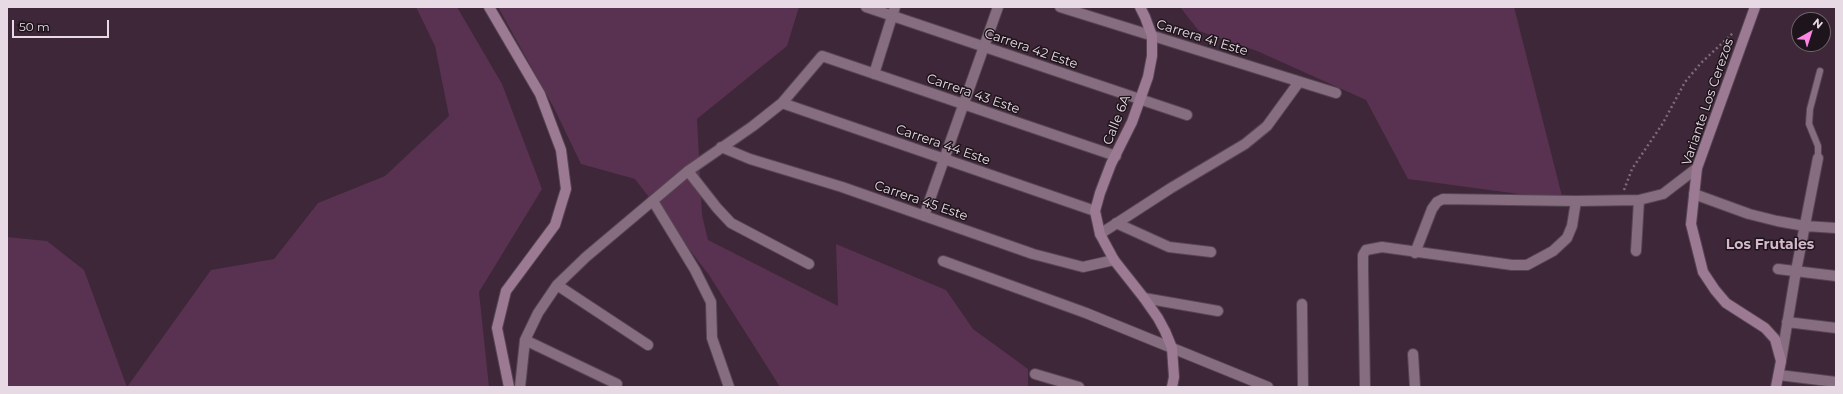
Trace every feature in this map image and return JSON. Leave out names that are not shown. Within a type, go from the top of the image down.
[{"type":"street","points":[[489,7],[540,94],[561,150],[566,189],[555,225],[506,291],[497,328],[509,387]]},
{"type":"street","name":"Carrera 42 Este","points":[[866,7],[893,11],[984,47],[1187,115]]},
{"type":"street","points":[[924,216],[998,7]]},
{"type":"street","name":"Carrera 41 Este","points":[[1060,7],[1336,93]]},
{"type":"street","points":[[1140,7],[1152,36]]},
{"type":"street","name":"Variante Los Cerezos","points":[[1755,7],[1697,168],[1691,224],[1703,272],[1726,304],[1765,328],[1775,339],[1781,362],[1776,387]]},
{"type":"street","points":[[874,74],[893,11]]},
{"type":"street","name":"Calle 6A","points":[[1095,211],[1100,193],[1132,122],[1148,77],[1152,36]]},
{"type":"street","name":"Carrera 43 Este","points":[[782,103],[822,56],[1116,156]]},
{"type":"street","points":[[1100,234],[1171,188],[1245,144],[1267,126],[1299,82]]},
{"type":"street","points":[[520,387],[524,340],[538,313],[557,285],[586,257],[688,171],[754,126],[782,103]]},
{"type":"street","name":"Carrera 44 Este","points":[[782,103],[1095,211]]},
{"type":"street","name":"Carrera 45 Este","points":[[722,147],[750,159],[842,187],[1034,254],[1083,267],[1114,260]]},
{"type":"street","points":[[1781,362],[1796,272],[1818,158]]},
{"type":"street","points":[[1415,253],[1432,209],[1437,202],[1443,199],[1576,202],[1639,200],[1663,194],[1697,168]]},
{"type":"street","points":[[688,171],[717,208],[731,223],[809,264]]},
{"type":"street","points":[[1694,194],[1748,214],[1805,226],[1836,228]]},
{"type":"street","points":[[1636,251],[1639,200]]},
{"type":"street","points":[[653,201],[695,270],[711,302],[712,338],[729,387]]},
{"type":"street","points":[[1365,387],[1363,255],[1366,250],[1382,247],[1415,253],[1512,265],[1527,265],[1553,251],[1566,238],[1572,226],[1576,202]]},
{"type":"street","points":[[1095,211],[1100,234],[1114,260],[1158,318],[1172,348],[1174,377],[1172,387]]},
{"type":"street","points":[[1116,223],[1169,247],[1211,252]]},
{"type":"street","points":[[943,261],[1086,313],[1268,387]]},
{"type":"street","points":[[1778,269],[1836,276]]},
{"type":"street","points":[[557,285],[648,346]]},
{"type":"street","points":[[1144,298],[1218,311]]},
{"type":"street","points":[[1302,304],[1303,387]]},
{"type":"street","points":[[1787,322],[1836,328]]},
{"type":"street","points":[[524,340],[617,384]]},
{"type":"street","points":[[1413,354],[1415,387]]},
{"type":"street","points":[[1035,374],[1079,387]]},
{"type":"street","points":[[1779,375],[1836,382]]},
{"type":"lane","points":[[1818,158],[1818,146],[1809,124],[1810,109],[1820,71]]},
{"type":"path","points":[[1620,200],[1632,169],[1663,123],[1685,82],[1701,63],[1735,31]]},
{"type":"shaded area","points":[[416,7],[457,7],[502,84],[542,189],[479,292],[489,387],[127,387],[211,270],[274,259],[318,203],[385,176],[449,116],[435,46]]},
{"type":"shaded area","points":[[498,7],[799,7],[787,46],[697,119],[702,215],[708,240],[838,306],[836,244],[946,290],[973,329],[1028,369],[1028,387],[780,387],[709,275],[635,179],[581,164],[554,108]]},
{"type":"shaded area","points":[[1180,7],[1514,7],[1563,200],[1408,179],[1366,100],[1257,51],[1199,31]]},
{"type":"shaded area","points":[[7,237],[47,241],[84,270],[127,387],[7,387]]},
{"type":"district","name":"Los Frutales","points":[[1770,245]]}]
